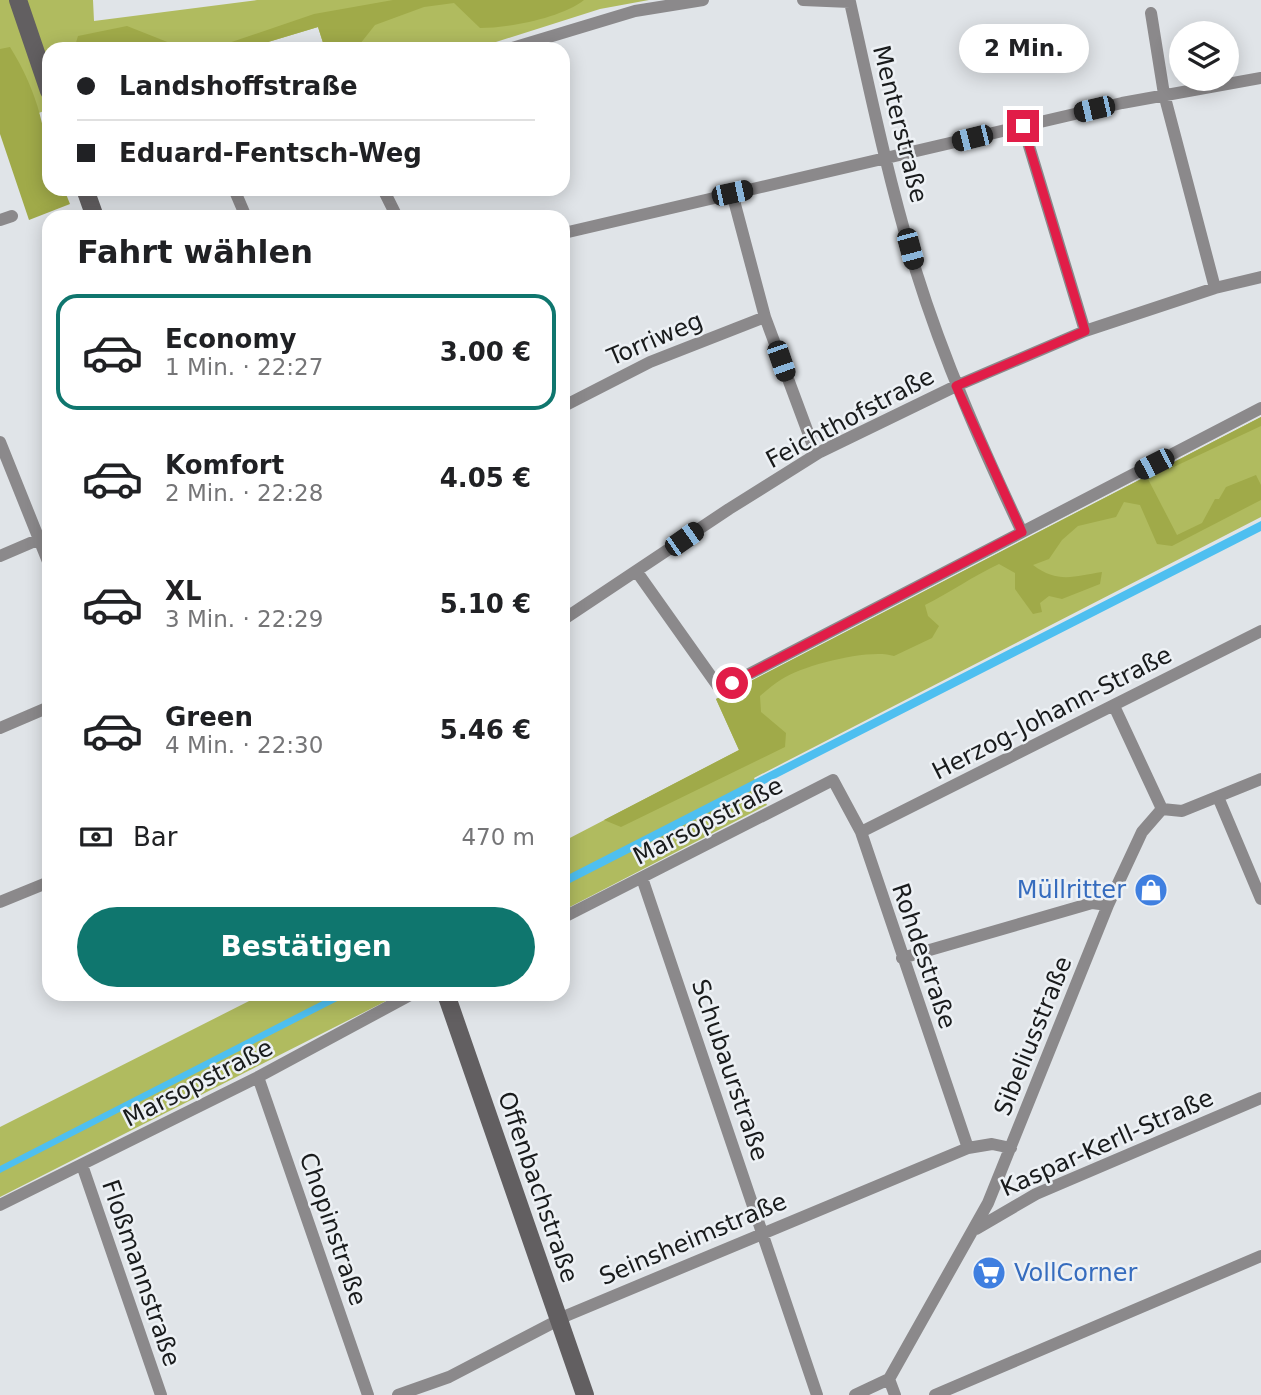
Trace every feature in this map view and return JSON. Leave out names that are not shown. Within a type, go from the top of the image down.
[{"type":"street","points":[[18,0],[42,70]]},
{"type":"street","points":[[532,42],[622,14],[703,0]]},
{"type":"street","name":"Menterstraße","points":[[803,0],[850,2],[885,159],[916,272],[956,386],[1022,532]]},
{"type":"street","points":[[1151,13],[1164,94],[1214,288]]},
{"type":"street","points":[[570,232],[1164,94],[1261,78]]},
{"type":"street","points":[[1023,126],[1085,331]]},
{"type":"street","points":[[732,193],[765,317],[816,454]]},
{"type":"street","name":"Feichthofstraße","points":[[570,615],[816,454],[956,386],[1085,331],[1214,288],[1261,277]]},
{"type":"street","name":"Torriweg","points":[[570,403],[650,362],[765,317]]},
{"type":"street","points":[[637,572],[720,689],[1261,408]]},
{"type":"street","points":[[0,442],[42,535]]},
{"type":"street","points":[[0,556],[42,537]]},
{"type":"street","name":"Herzog-Johann-Straße","points":[[861,832],[1261,631]]},
{"type":"street","points":[[1114,706],[1161,809],[1182,811],[1261,779]]},
{"type":"street","points":[[0,728],[42,710]]},
{"type":"street","name":"Rohdestraße","points":[[833,780],[861,832],[968,1148]]},
{"type":"street","name":"Marsopstraße","points":[[570,914],[833,780]]},
{"type":"street","points":[[1218,797],[1261,899]]},
{"type":"street","name":"Sibeliusstraße","points":[[888,1379],[972,1231],[1011,1148],[1108,905],[1142,832],[1161,809]]},
{"type":"street","name":"Schubaurstraße","points":[[642,878],[817,1395]]},
{"type":"street","points":[[0,902],[42,885]]},
{"type":"street","points":[[902,958],[1092,903],[1108,905]]},
{"type":"street","name":"Marsopstraße","points":[[0,1205],[258,1077],[399,1001]]},
{"type":"street","name":"Offenbachstraße","points":[[448,1001],[585,1395]]},
{"type":"street","name":"Chopinstraße","points":[[258,1077],[368,1395]]},
{"type":"street","name":"Kaspar-Kerll-Straße","points":[[972,1231],[1036,1194],[1261,1098]]},
{"type":"street","name":"Seinsheimstraße","points":[[398,1395],[449,1377],[558,1321],[763,1232],[968,1148],[992,1144],[1011,1148]]},
{"type":"street","name":"Floßmannstraße","points":[[82,1165],[161,1395]]},
{"type":"street","points":[[935,1395],[1261,1256]]},
{"type":"street","points":[[855,1395],[888,1379],[895,1395]]},
{"type":"green space","points":[[0,0],[93,0],[94,21],[257,0],[649,0],[600,9],[496,42],[323,42],[318,27],[268,42],[42,42],[42,112],[0,128]]},
{"type":"green space","points":[[393,0],[584,0],[549,17],[492,28],[480,28],[454,3],[424,7],[375,25],[362,42],[323,42],[318,27],[268,42],[232,42],[314,14]]},
{"type":"green space","points":[[127,26],[167,42],[76,42],[78,36]]},
{"type":"green space","points":[[10,47],[28,81],[40,115],[42,196],[67,196],[70,204],[55,210],[42,210],[42,215],[29,220],[0,134],[0,49]]},
{"type":"green space","points":[[1261,417],[1261,517],[754,778],[767,805],[570,907],[570,838],[739,750],[716,699]]},
{"type":"green space","points":[[1261,417],[1261,426],[1148,479],[1177,535],[1202,523],[1215,499],[1219,499],[1226,487],[1256,475],[1261,485],[1261,500],[1172,546],[1157,544],[1140,505],[1124,502],[1116,517],[1078,526],[1062,540],[1049,559],[1033,565],[1059,577],[1102,572],[1100,584],[1062,599],[1049,596],[1040,603],[1042,612],[1033,614],[1015,589],[1015,573],[999,564],[925,605],[928,616],[939,626],[932,638],[894,656],[854,656],[805,668],[782,679],[760,696],[761,712],[786,733],[785,747],[621,827],[604,820],[739,750],[716,699]]},
{"type":"green space","points":[[249,1001],[386,1001],[0,1197],[0,1127]]},
{"type":"water","points":[[1261,521],[1261,531],[570,883],[570,874]]},
{"type":"water","points":[[322,1001],[337,1001],[0,1173],[0,1166]]},
{"type":"place","name":"Müllritter","points":[[1151,890]]},
{"type":"place","name":"VollCorner","points":[[989,1273]]},
{"type":"route","points":[[732,683],[1022,532],[956,386],[1085,331],[1023,126]]}]
